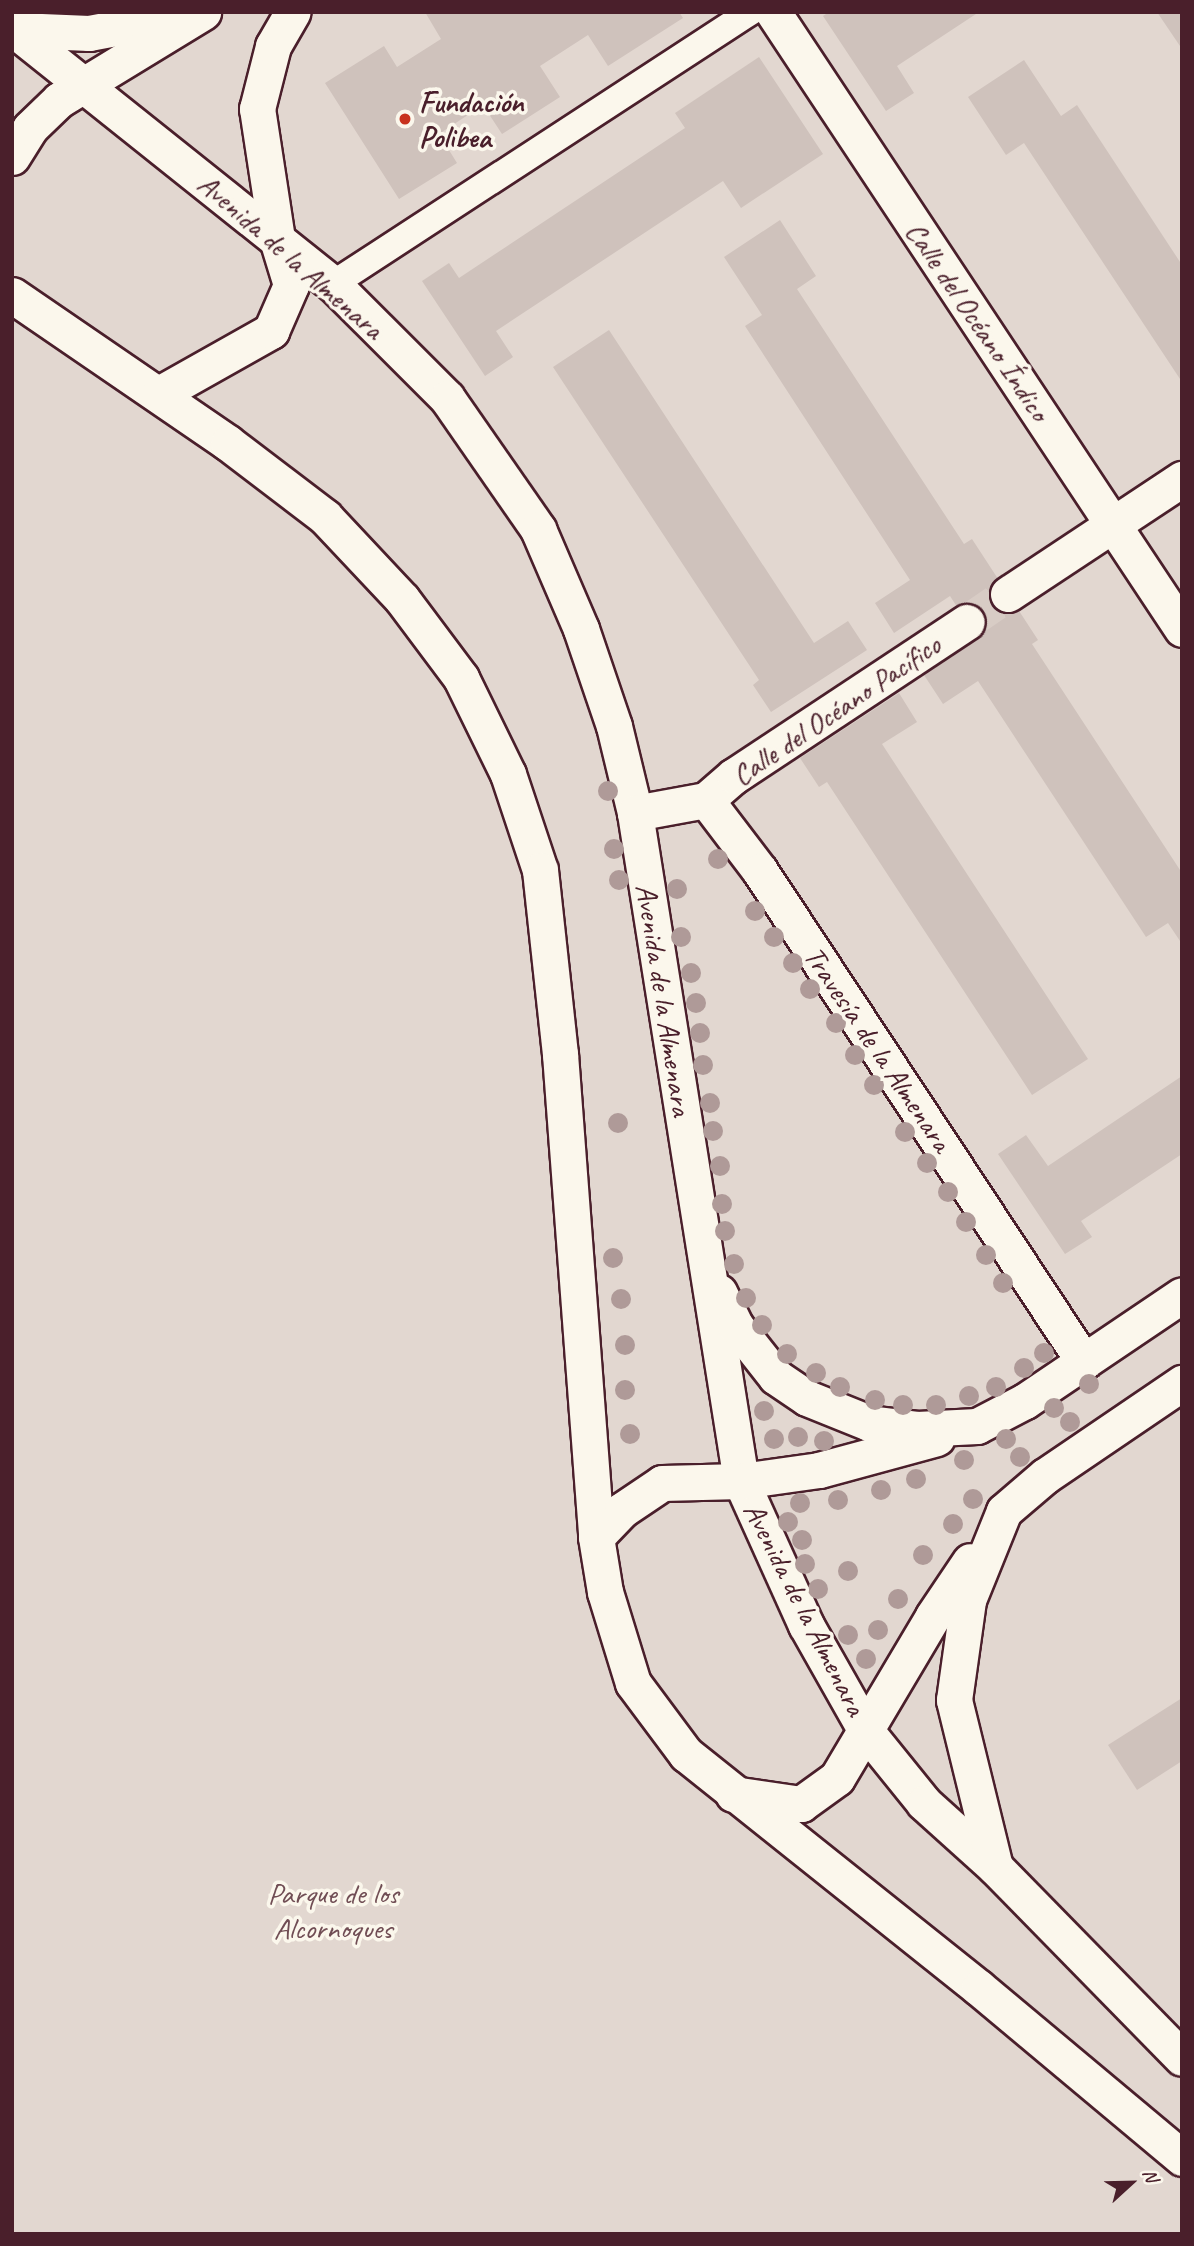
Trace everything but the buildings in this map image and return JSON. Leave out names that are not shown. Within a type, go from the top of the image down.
[{"type":"street","points":[[15,29],[89,33],[200,12]]},
{"type":"street","points":[[12,157],[30,128],[59,100],[200,12]]},
{"type":"street","points":[[159,394],[271,331],[291,285],[277,239],[257,109],[273,46],[293,12]]},
{"type":"street","points":[[333,284],[751,12]]},
{"type":"street","name":"Calle del Océano Índico","points":[[773,12],[1182,629]]},
{"type":"street","name":"Avenida de la Almenara","points":[[15,29],[333,284],[447,398],[538,529],[581,629],[610,714],[635,813],[741,1481],[806,1625],[866,1731],[924,1802],[995,1867],[1182,2058]]},
{"type":"street","points":[[16,294],[159,394],[325,517],[402,599],[461,678],[508,774],[541,884],[560,1054],[596,1537],[606,1592],[633,1683],[686,1754],[979,1988],[1182,2158]]},
{"type":"street","points":[[1008,594],[1182,479]]},
{"type":"street","name":"Calle del Océano Pacífico","points":[[706,800],[734,776],[967,622]]},
{"type":"street","points":[[635,813],[706,800]]},
{"type":"street","name":"Travesía de la Almenara","points":[[706,800],[760,871],[1084,1362]]},
{"type":"street","points":[[704,1260],[735,1325],[754,1352],[776,1377],[807,1398],[869,1423],[917,1429],[977,1426]]},
{"type":"street","points":[[596,1537],[622,1510],[662,1483],[741,1481],[818,1470],[977,1426],[1025,1401],[1182,1295]]},
{"type":"street","points":[[733,1794],[801,1804],[837,1778],[933,1616],[1004,1511],[1045,1476],[1182,1383]]},
{"type":"street","points":[[995,1867],[954,1700],[968,1600],[1004,1511]]},
{"type":"green space","name":"Parque de los Alcornoques","points":[[12,12],[1182,12],[1182,2234],[12,2234]]},
{"type":"tunnel","points":[[967,622],[1008,594]]},
{"type":"place","name":"Fundación Polibea","points":[[405,119]]}]
